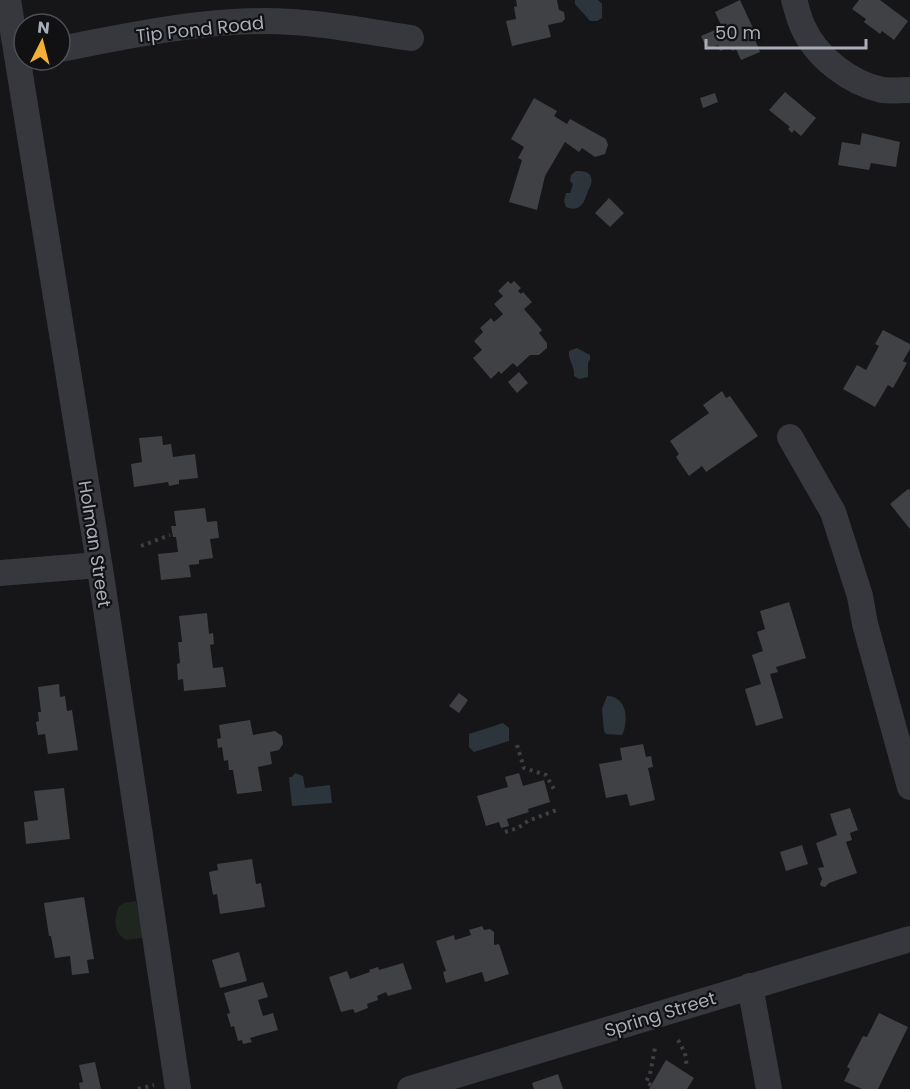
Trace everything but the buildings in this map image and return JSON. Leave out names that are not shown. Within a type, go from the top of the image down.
[{"type":"street","name":"Holman Street","points":[[8,0],[12,18]]},
{"type":"street","points":[[794,0],[810,40],[832,64],[855,82],[883,90],[910,90]]},
{"type":"street","name":"Tip Pond Road","points":[[72,47],[130,35],[246,22],[305,24],[411,38]]},
{"type":"street","name":"Holman Street","points":[[23,72],[178,1089]]},
{"type":"street","points":[[790,437],[833,512],[860,596],[910,787]]},
{"type":"street","points":[[0,573],[99,565]]},
{"type":"street","name":"Spring Street","points":[[410,1089],[910,939]]},
{"type":"street","points":[[750,986],[769,1089]]},
{"type":"path","points":[[141,546],[170,535]]},
{"type":"path","points":[[517,745],[524,768],[546,775],[555,791]]},
{"type":"path","points":[[505,832],[559,809]]},
{"type":"path","points":[[678,1040],[685,1053],[687,1068]]},
{"type":"path","points":[[651,1085],[646,1082],[650,1074],[655,1048]]},
{"type":"shaded area","points":[[575,0],[598,0],[602,4],[602,18],[590,21],[575,4]]},
{"type":"shaded area","points":[[576,171],[589,174],[591,183],[582,204],[574,209],[566,207],[564,201],[566,193],[570,193],[573,184],[570,181],[571,175]]},
{"type":"shaded area","points":[[577,348],[590,355],[588,377],[579,379],[574,376],[569,355],[569,351]]},
{"type":"shaded area","points":[[607,696],[619,700],[625,710],[626,717],[622,735],[606,734],[604,731],[602,709]]},
{"type":"shaded area","points":[[503,723],[509,728],[509,741],[474,752],[469,747],[469,734]]},
{"type":"shaded area","points":[[295,773],[303,776],[305,788],[330,785],[332,803],[292,806],[289,777]]},
{"type":"shaded area","points":[[136,901],[143,935],[142,938],[126,940],[117,929],[117,911],[124,903]]}]
